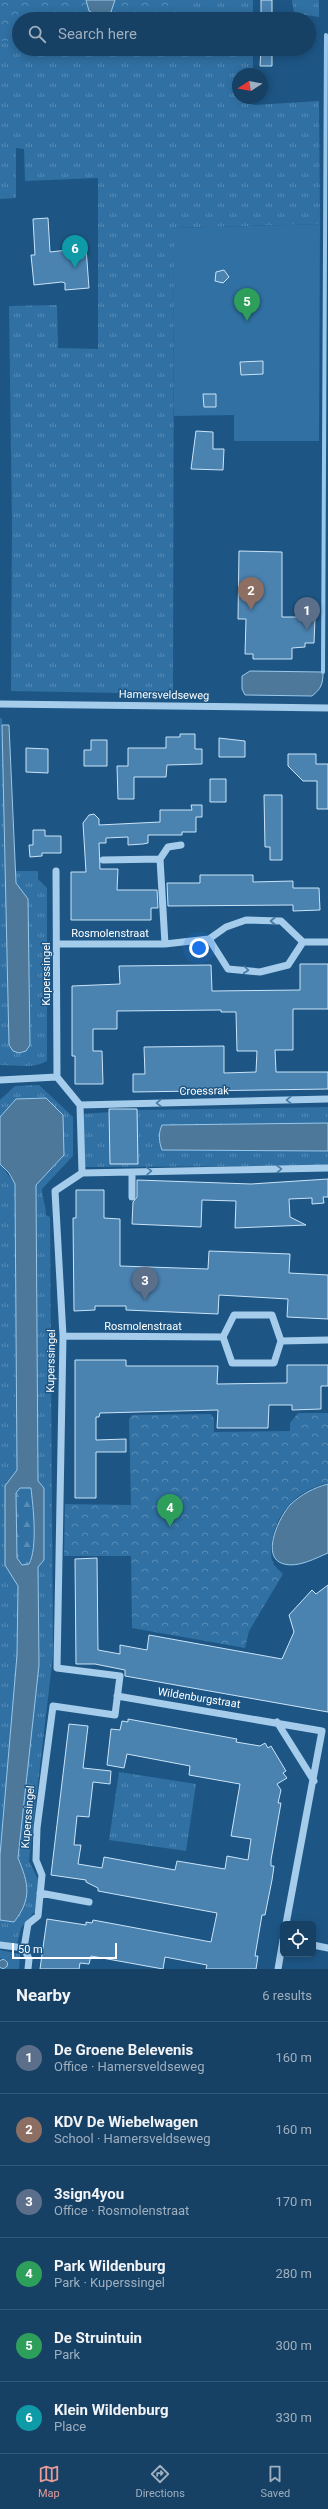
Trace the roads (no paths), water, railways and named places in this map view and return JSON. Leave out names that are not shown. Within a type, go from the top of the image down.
[{"type":"street","name":"Hamersveldseweg","points":[[0,704],[328,708]]},
{"type":"street","points":[[103,860],[160,859],[168,847],[181,845]]},
{"type":"street","name":"Rosmolenstraat","points":[[160,859],[164,944]]},
{"type":"street","name":"Kuperssingel","points":[[56,871],[57,1077]]},
{"type":"street","name":"Rosmolenstraat","points":[[56,944],[164,944],[209,939],[226,927],[246,920],[281,921],[303,942]]},
{"type":"street","points":[[209,939],[228,968],[260,972],[288,965],[303,942],[328,942]]},
{"type":"street","points":[[0,1080],[57,1077],[80,1105],[82,1173],[328,1168]]},
{"type":"street","name":"Croessrak","points":[[80,1105],[328,1099]]},
{"type":"street","points":[[132,1172],[132,1197]]},
{"type":"street","name":"Kuperssingel","points":[[28,1969],[29,1959],[24,1948],[28,1924],[38,1916],[42,1875],[36,1860],[37,1828],[53,1706],[115,1715],[120,1676],[57,1668],[63,1336],[55,1192],[82,1173]]},
{"type":"street","points":[[234,1315],[272,1315],[281,1341],[274,1363],[232,1363],[223,1337],[234,1315]]},
{"type":"street","name":"Rosmolenstraat","points":[[63,1336],[223,1337]]},
{"type":"street","points":[[281,1341],[328,1340]]},
{"type":"street","name":"Wildenburgstraat","points":[[117,1696],[277,1722],[322,1731]]},
{"type":"street","points":[[277,1722],[314,1781]]},
{"type":"street","points":[[287,1921],[314,1781],[322,1731],[328,1726]]},
{"type":"street","points":[[40,1893],[89,1902]]},
{"type":"street","points":[[0,1945],[24,1948]]},
{"type":"street","points":[[316,1946],[328,1948]]},
{"type":"street","points":[[278,1969],[280,1957]]},
{"type":"waterway","points":[[323,672],[326,35]]},
{"type":"place","name":"Klein Wildenburg","points":[[75,268]]},
{"type":"place","name":"De Struintuin","points":[[247,321]]},
{"type":"place","name":"KDV De Wiebelwagen","points":[[251,610]]},
{"type":"place","name":"De Groene Belevenis","points":[[307,630]]},
{"type":"place","name":"3sign4you","points":[[145,1300]]},
{"type":"place","name":"Park Wildenburg","points":[[170,1527]]}]
